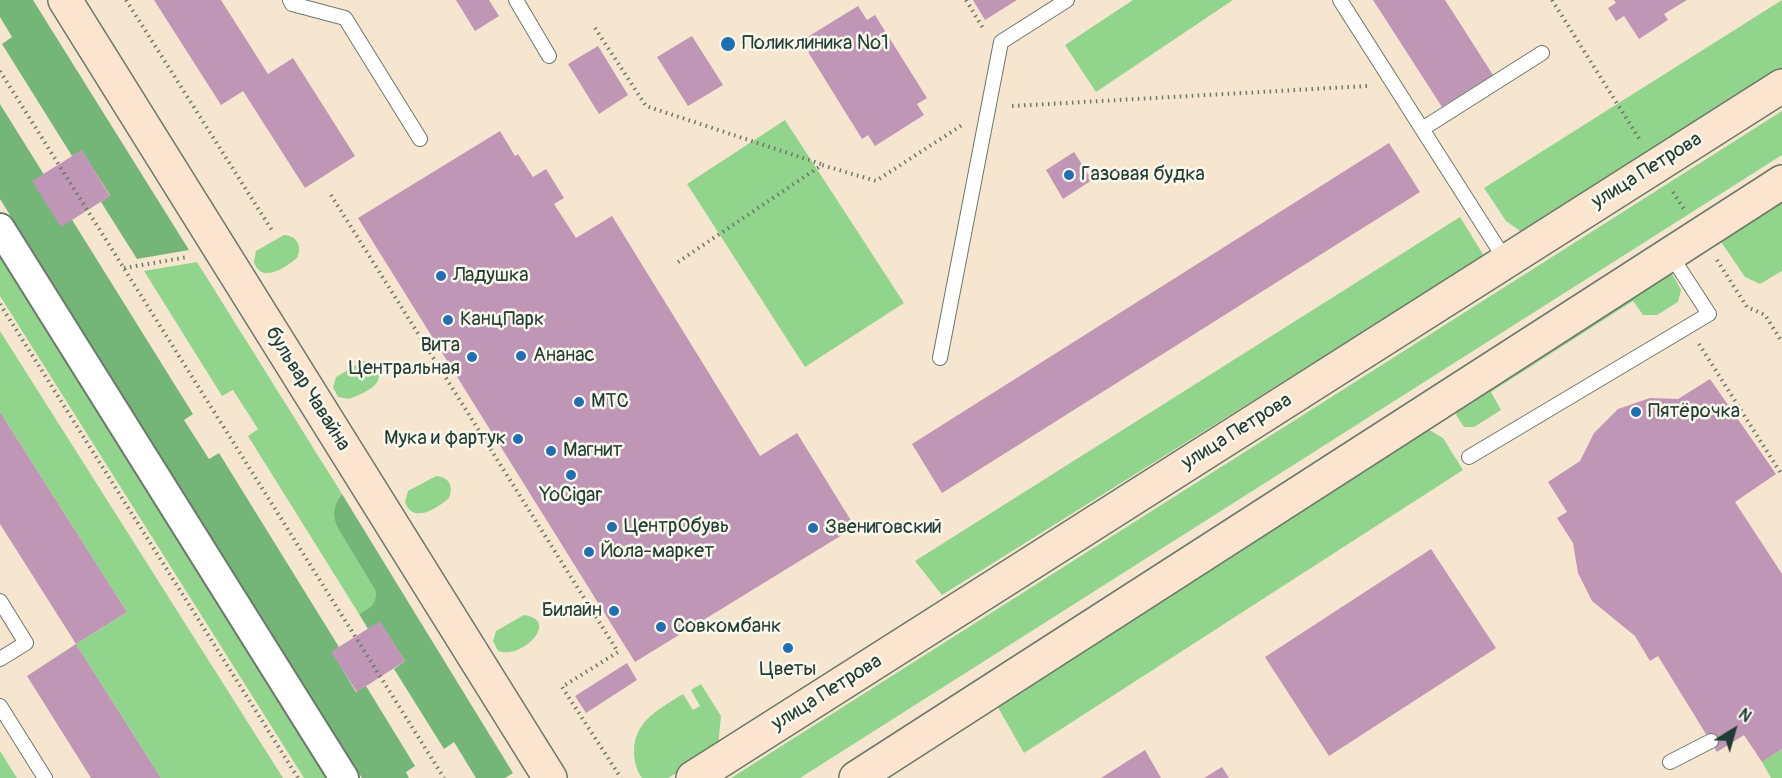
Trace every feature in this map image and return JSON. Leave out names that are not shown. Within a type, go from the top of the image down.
[{"type":"main road","name":"бульвар Чавайна","points":[[65,0],[550,778]]},
{"type":"main road","name":"улица Петрова","points":[[693,778],[1782,86]]},
{"type":"main road","points":[[856,778],[1782,182]]},
{"type":"street","points":[[0,228],[344,778]]},
{"type":"lane","points":[[290,0],[292,4],[345,18],[420,139]]},
{"type":"lane","points":[[516,0],[549,56]]},
{"type":"lane","points":[[940,358],[1001,42],[1067,0]]},
{"type":"lane","points":[[1340,0],[1506,261]]},
{"type":"lane","points":[[1422,129],[1542,53]]},
{"type":"lane","points":[[1469,457],[1708,314],[1670,254]]},
{"type":"lane","points":[[0,602],[26,643],[0,659]]},
{"type":"lane","points":[[0,706],[45,778]]},
{"type":"lane","points":[[1670,762],[1711,741]]},
{"type":"path","points":[[126,0],[273,232]]},
{"type":"path","points":[[1552,0],[1747,307],[1765,315],[1782,342]]},
{"type":"path","points":[[595,28],[646,106],[876,181],[988,107],[1394,84]]},
{"type":"path","points":[[0,71],[444,778]]},
{"type":"path","points":[[678,262],[822,165]]},
{"type":"path","points":[[332,195],[618,652],[562,687],[621,778]]},
{"type":"path","points":[[124,268],[222,252]]},
{"type":"path","points":[[0,304],[298,778]]},
{"type":"path","points":[[1697,340],[1782,475]]},
{"type":"green space","points":[[0,0],[33,0],[189,250],[137,259],[101,202],[110,195],[82,151],[72,156],[2,44],[12,37],[0,17]]},
{"type":"green space","points":[[1133,0],[1233,0],[1096,92],[1065,45]]},
{"type":"green space","points":[[1782,0],[1782,69],[1523,233],[1506,221],[1484,188]]},
{"type":"green space","points":[[0,104],[193,414],[184,420],[209,459],[219,453],[339,647],[332,652],[356,692],[366,686],[415,766],[406,772],[409,778],[362,778],[0,199]]},
{"type":"green space","points":[[1782,111],[1782,155],[800,778],[731,778]]},
{"type":"green space","points":[[785,120],[904,303],[805,367],[687,184]]},
{"type":"green space","points":[[1782,198],[1782,271],[1760,284],[1745,277],[1719,239]]},
{"type":"green space","points":[[1460,217],[1484,256],[942,595],[915,561]]},
{"type":"green space","points":[[284,235],[298,242],[297,258],[274,272],[262,272],[257,269],[254,262],[256,251]]},
{"type":"green space","points":[[0,249],[329,778],[304,778],[0,296]]},
{"type":"green space","points":[[197,262],[342,494],[334,510],[337,527],[376,595],[372,605],[359,614],[248,436],[258,429],[233,390],[222,396],[144,271]]},
{"type":"green space","points":[[1662,272],[1673,275],[1681,290],[1678,302],[1657,315],[1643,315],[1633,301],[1491,392],[1501,410],[1474,427],[1464,427],[1456,415],[1460,400]]},
{"type":"green space","points":[[0,331],[283,778],[161,778],[76,644],[127,612],[0,412]]},
{"type":"green space","points":[[363,361],[375,366],[379,373],[378,381],[366,391],[349,399],[338,397],[333,387],[336,377]]},
{"type":"green space","points":[[1421,425],[1443,438],[1463,470],[1024,753],[996,704]]},
{"type":"green space","points":[[436,476],[447,480],[451,486],[449,498],[425,512],[413,512],[408,509],[405,502],[408,491]]},
{"type":"green space","points":[[342,494],[513,773],[505,778],[476,778],[454,742],[444,749],[394,669],[405,661],[380,622],[368,629],[359,614],[372,605],[376,595],[337,527],[334,510]]},
{"type":"green space","points":[[524,615],[534,618],[539,624],[534,638],[517,650],[498,651],[493,641],[496,631]]},
{"type":"green space","points":[[701,684],[721,716],[718,747],[668,778],[642,778],[635,761],[634,750],[635,740],[644,723],[666,704],[683,694],[693,710],[700,706],[691,690]]},
{"type":"green space","points":[[1782,749],[1782,778],[1771,778],[1762,762]]},
{"type":"green space","points":[[0,751],[17,778],[0,778]]},
{"type":"building","points":[[154,0],[221,0],[268,74],[293,58],[355,156],[305,188],[243,91],[221,105]]},
{"type":"building","points":[[456,0],[489,0],[499,16],[475,31]]},
{"type":"building","points":[[973,0],[1017,0],[985,20]]},
{"type":"building","points":[[1373,0],[1445,0],[1493,75],[1442,107]]},
{"type":"building","points":[[1614,0],[1687,0],[1664,14],[1668,20],[1639,39],[1624,16],[1616,21],[1608,8],[1616,3]]},
{"type":"building","points":[[858,6],[867,20],[875,15],[927,98],[917,104],[924,115],[875,146],[868,135],[862,139],[808,52],[813,49],[806,38]]},
{"type":"building","points":[[692,36],[723,85],[688,106],[657,57]]},
{"type":"building","points":[[598,46],[628,95],[599,114],[568,64]]},
{"type":"building","points":[[500,131],[515,156],[518,154],[533,177],[546,169],[564,198],[554,204],[576,238],[612,216],[760,456],[797,433],[855,527],[635,662],[358,218]]},
{"type":"building","points":[[1389,143],[1420,192],[942,493],[912,444]]},
{"type":"building","points":[[82,150],[110,196],[61,227],[32,181]]},
{"type":"building","name":"Газовая будка","points":[[1074,152],[1092,180],[1063,199],[1046,170]]},
{"type":"building","points":[[1710,379],[1776,474],[1735,502],[1782,574],[1782,749],[1762,762],[1744,735],[1717,752],[1658,656],[1650,661],[1635,636],[1592,601],[1578,573],[1573,543],[1557,518],[1567,512],[1548,482],[1580,461],[1594,433],[1618,409],[1650,398],[1678,399]]},
{"type":"building","points":[[0,412],[127,612],[76,644],[0,524]]},
{"type":"building","points":[[1431,549],[1496,648],[1329,756],[1265,657]]},
{"type":"building","points":[[380,621],[405,661],[357,692],[331,652]]},
{"type":"building","points":[[76,644],[161,778],[91,778],[27,676]]},
{"type":"building","points":[[627,663],[637,680],[586,713],[575,696]]},
{"type":"building","points":[[1145,750],[1161,778],[1101,778]]},
{"type":"building","points":[[1222,767],[1229,778],[1204,778]]},
{"type":"place","name":"Поликлиника №1","points":[[728,44]]},
{"type":"place","name":"Газовая будка","points":[[1069,175]]},
{"type":"place","name":"Ладушка","points":[[441,276]]},
{"type":"place","name":"КанцПарк","points":[[448,320]]},
{"type":"place","name":"Ананас","points":[[521,356]]},
{"type":"place","name":"Вита Центральная","points":[[472,357]]},
{"type":"place","name":"МТС","points":[[579,402]]},
{"type":"place","name":"Пятёрочка","points":[[1636,412]]},
{"type":"place","name":"Мука и фартук","points":[[518,439]]},
{"type":"place","name":"Магнит","points":[[551,451]]},
{"type":"place","name":"YoCigar","points":[[571,475]]},
{"type":"place","name":"ЦентрОбувь","points":[[612,527]]},
{"type":"place","name":"Звениговский","points":[[813,528]]},
{"type":"place","name":"Йола-маркет","points":[[589,552]]},
{"type":"place","name":"Билайн","points":[[614,611]]},
{"type":"place","name":"Совкомбанк","points":[[661,627]]},
{"type":"place","name":"Цветы","points":[[788,648]]}]
